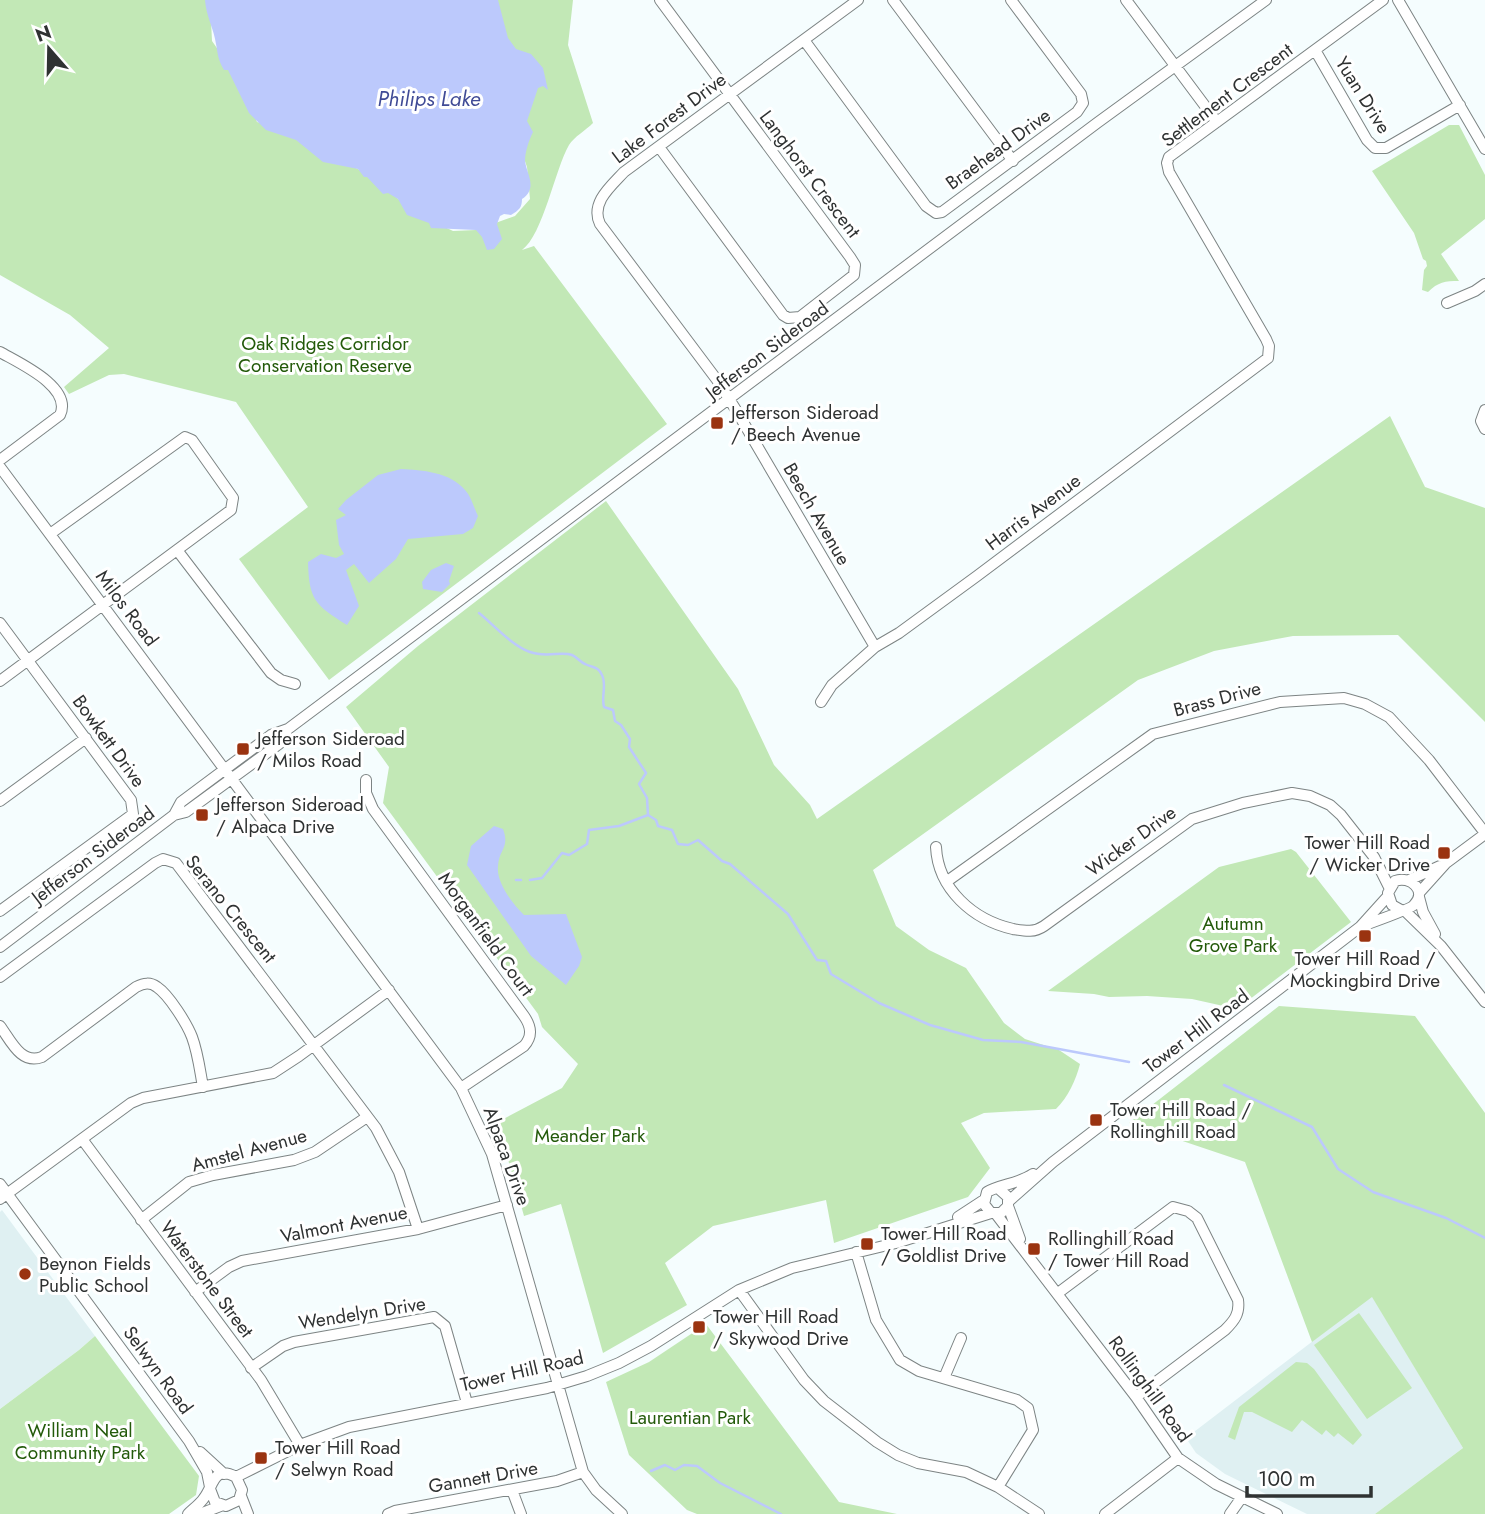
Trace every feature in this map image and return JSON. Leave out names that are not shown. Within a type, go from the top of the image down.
[{"type":"street","points":[[660,0],[729,95]]},
{"type":"street","name":"Lake Forest Drive","points":[[729,400],[597,218],[597,207],[607,190],[624,172],[858,0]]},
{"type":"street","points":[[894,0],[1013,161]]},
{"type":"street","name":"Braehead Drive","points":[[804,40],[930,210],[942,212],[1081,108],[1083,99],[1012,0]]},
{"type":"street","points":[[1126,0],[1217,122]]},
{"type":"street","name":"Jefferson Sideroad","points":[[0,947],[174,815],[186,812],[228,774],[279,744],[288,729],[1175,65],[1266,0]]},
{"type":"street","name":"Settlement Crescent","points":[[1270,354],[1266,339],[1167,168],[1169,157],[1383,0]]},
{"type":"street","points":[[1398,0],[1485,149]]},
{"type":"street","name":"Yuan Drive","points":[[1315,50],[1367,140],[1375,148],[1386,148],[1460,105]]},
{"type":"street","name":"Langhorst Crescent","points":[[659,147],[783,314],[788,318],[800,317],[851,279],[855,270],[850,257],[729,95]]},
{"type":"street","points":[[1447,303],[1485,284]]},
{"type":"street","points":[[0,352],[48,383],[62,402],[63,409],[60,415],[0,460]]},
{"type":"street","name":"Harris Avenue","points":[[821,702],[832,685],[875,646],[899,633],[1193,416],[1262,364],[1270,354]]},
{"type":"street","name":"Beech Avenue","points":[[729,400],[875,646]]},
{"type":"street","points":[[1485,410],[1481,421],[1485,429]]},
{"type":"street","points":[[0,681],[231,510],[234,504],[230,492],[192,440],[184,437],[50,534]]},
{"type":"street","name":"Milos Road","points":[[0,467],[228,774]]},
{"type":"street","points":[[177,550],[271,673],[281,680],[295,684]]},
{"type":"street","name":"Bowkett Drive","points":[[0,623],[131,800],[133,814],[0,911]]},
{"type":"street","name":"Brass Drive","points":[[946,882],[1153,734],[1280,702],[1344,698],[1365,704],[1389,717],[1410,737],[1485,833]]},
{"type":"street","points":[[0,802],[86,738]]},
{"type":"street","name":"Alpaca Drive","points":[[228,774],[461,1088],[486,1137],[583,1472],[596,1490],[622,1514]]},
{"type":"street","name":"Morganfield Court","points":[[366,780],[366,793],[373,809],[531,1028],[529,1041],[524,1046],[461,1088]]},
{"type":"street","name":"Wicker Drive","points":[[936,847],[937,862],[946,882],[960,900],[986,920],[1009,928],[1036,931],[1192,819],[1243,803],[1292,793],[1310,796],[1330,805],[1347,821],[1396,886]]},
{"type":"street","name":"Tower Hill Road","points":[[1419,895],[1446,863],[1485,833]]},
{"type":"street","name":"Serano Crescent","points":[[0,977],[155,863],[163,859],[170,860],[176,863],[314,1045]]},
{"type":"street","name":"Tower Hill Road","points":[[999,1189],[1020,1183],[1053,1162],[1360,927],[1396,886],[1446,863]]},
{"type":"street","points":[[1441,946],[1423,912],[1417,887],[1396,886],[1392,905],[1402,910],[1441,946],[1485,1001]]},
{"type":"street","points":[[1402,910],[1413,906],[1419,895]]},
{"type":"street","name":"Tower Hill Road","points":[[1360,927],[1402,910]]},
{"type":"street","points":[[0,1026],[27,1059],[43,1057],[136,987],[148,983],[163,993],[188,1029],[203,1087]]},
{"type":"street","points":[[4,1197],[131,1103],[151,1096],[273,1073],[389,990]]},
{"type":"street","points":[[314,1045],[376,1128],[399,1172],[418,1229]]},
{"type":"street","name":"Amstel Avenue","points":[[141,1220],[189,1182],[294,1160],[315,1152],[367,1117]]},
{"type":"street","name":"Waterstone Street","points":[[82,1139],[272,1397],[300,1444]]},
{"type":"street","name":"Tower Hill Road","points":[[1009,1203],[1053,1162]]},
{"type":"street","name":"Selwyn Road","points":[[0,1184],[4,1197],[189,1441],[207,1473],[210,1488]]},
{"type":"street","points":[[999,1189],[1006,1193],[1009,1203],[1004,1211],[994,1214],[986,1208],[984,1200],[987,1192],[999,1189]]},
{"type":"street","name":"Tower Hill Road","points":[[928,1234],[984,1200]]},
{"type":"street","name":"Rollinghill Road","points":[[1009,1203],[1025,1251]]},
{"type":"street","name":"Valmont Avenue","points":[[195,1292],[229,1267],[242,1261],[418,1229],[507,1205]]},
{"type":"street","points":[[1058,1293],[1173,1207],[1188,1211],[1196,1218],[1238,1300],[1239,1309],[1225,1331],[1136,1397]]},
{"type":"street","name":"Tower Hill Road","points":[[236,1477],[300,1444],[371,1421],[558,1385],[605,1369],[636,1354],[739,1290],[792,1268],[928,1234],[994,1214]]},
{"type":"street","name":"Rollinghill Road","points":[[994,1214],[1058,1293],[1178,1458],[1216,1484],[1277,1514]]},
{"type":"street","points":[[856,1252],[876,1320],[900,1360],[919,1371],[1017,1400],[1028,1408],[1033,1430],[998,1487]]},
{"type":"street","points":[[739,1290],[804,1380],[824,1401],[877,1442],[918,1463],[965,1472],[998,1487],[1038,1514]]},
{"type":"street","name":"Wendelyn Drive","points":[[251,1368],[283,1346],[294,1342],[434,1317],[445,1326],[467,1403]]},
{"type":"street","points":[[944,1378],[961,1338]]},
{"type":"street","name":"Selwyn Road","points":[[189,1441],[224,1474]]},
{"type":"street","points":[[1105,1514],[1178,1458]]},
{"type":"street","name":"Tower Hill Road","points":[[241,1493],[249,1480],[271,1461]]},
{"type":"street","name":"Gannett Drive","points":[[388,1514],[407,1508],[556,1481],[583,1472]]},
{"type":"street","points":[[188,1514],[215,1478],[224,1474],[236,1477],[248,1514]]},
{"type":"street","points":[[210,1488],[215,1502],[230,1508]]},
{"type":"street","points":[[512,1490],[521,1514]]},
{"type":"street","points":[[200,1514],[230,1508],[241,1493]]},
{"type":"street","points":[[1230,1514],[1242,1497]]},
{"type":"shaded area","name":"Beynon Fields Public School","points":[[2,1210],[95,1336],[0,1409],[0,1212]]},
{"type":"shaded area","points":[[1372,1296],[1463,1448],[1375,1514],[1307,1514],[1225,1474],[1196,1453],[1186,1438]]},
{"type":"green space","name":"Oak Ridges Corridor Conservation Reserve","points":[[0,0],[210,0],[212,41],[242,84],[257,122],[282,129],[373,177],[412,211],[453,231],[476,230],[515,216],[530,199],[527,167],[518,141],[491,0],[573,0],[568,45],[593,123],[569,145],[536,231],[522,250],[534,246],[667,424],[329,680],[239,559],[308,507],[236,402],[124,374],[109,375],[69,394],[64,387],[109,348],[70,315],[0,275]]},
{"type":"green space","points":[[1449,125],[1459,125],[1485,175],[1485,219],[1441,254],[1459,281],[1442,283],[1428,292],[1422,290],[1424,270],[1427,266],[1414,233],[1372,171]]},
{"type":"green space","name":"Meander Park","points":[[1390,416],[1425,487],[1485,508],[1485,722],[1398,635],[1293,636],[1214,651],[1138,680],[873,870],[896,926],[929,950],[966,968],[1004,1023],[1025,1039],[1059,1050],[1080,1064],[1071,1088],[1060,1104],[1056,1109],[984,1113],[961,1123],[990,1168],[968,1197],[834,1243],[826,1200],[713,1226],[665,1263],[687,1305],[603,1353],[561,1204],[524,1216],[507,1156],[494,1124],[562,1088],[578,1064],[542,1027],[538,1014],[383,803],[389,767],[346,707],[418,646],[606,501],[738,689],[774,765],[810,805],[817,819]]},
{"type":"green space","name":"Autumn Grove Park","points":[[1291,849],[1351,922],[1237,1009],[1192,999],[1109,997],[1048,991],[1219,867]]},
{"type":"green space","points":[[1279,1006],[1415,1016],[1485,1113],[1485,1514],[1375,1514],[1463,1448],[1372,1297],[1312,1342],[1245,1162],[1129,1123]]},
{"type":"green space","points":[[1359,1313],[1412,1388],[1367,1419],[1314,1345]]},
{"type":"green space","name":"Laurentian Park","points":[[706,1324],[839,1502],[897,1514],[697,1514],[687,1510],[629,1455],[606,1382],[649,1362]]},
{"type":"green space","name":"William Neal Community Park","points":[[95,1336],[199,1476],[196,1495],[169,1514],[0,1514],[0,1409]]},
{"type":"green space","points":[[1296,1362],[1307,1363],[1314,1369],[1362,1435],[1353,1445],[1338,1433],[1334,1437],[1326,1430],[1322,1435],[1302,1420],[1292,1432],[1252,1412],[1244,1412],[1235,1440],[1228,1437],[1239,1407]]},
{"type":"water","name":"Philips Lake","points":[[205,0],[498,0],[508,38],[516,49],[531,54],[543,68],[548,90],[543,86],[538,88],[527,121],[533,132],[525,157],[530,190],[522,199],[518,210],[511,215],[500,216],[497,224],[502,239],[494,249],[487,250],[476,230],[431,228],[429,223],[407,215],[398,199],[388,193],[383,194],[358,169],[323,162],[296,140],[266,130],[249,113],[228,70],[224,70],[220,63]]},
{"type":"water","points":[[401,469],[427,471],[452,479],[467,493],[478,516],[473,528],[463,534],[408,539],[396,559],[369,583],[354,564],[346,570],[359,606],[347,625],[316,600],[310,585],[308,562],[321,554],[336,558],[344,554],[339,545],[336,520],[346,515],[338,509],[378,475]]},
{"type":"water","points":[[446,563],[454,566],[450,584],[442,592],[423,589],[422,582],[431,570]]},
{"type":"water","points":[[494,826],[503,829],[505,835],[498,873],[506,893],[515,905],[524,915],[566,914],[582,957],[566,985],[531,956],[467,865],[471,846]]},
{"type":"waterway","points":[[479,613],[523,649],[542,654],[572,655],[599,670],[604,683],[604,707],[613,710],[615,721],[630,739],[629,747],[646,773],[639,784],[647,798],[648,815]]},
{"type":"waterway","points":[[648,815],[656,820],[658,826],[672,830],[678,844],[688,845],[698,840],[722,861],[730,864],[788,914],[817,960],[826,961],[831,974],[879,1003],[930,1025],[983,1040],[1021,1042],[1129,1062]]},
{"type":"waterway","points":[[530,880],[542,878],[562,853],[569,855],[587,844],[589,830],[619,826],[648,815]]},
{"type":"waterway","points":[[516,880],[521,880]]},
{"type":"waterway","points":[[1224,1085],[1312,1127],[1338,1169],[1373,1192],[1446,1218],[1485,1238]]},
{"type":"waterway","points":[[651,1471],[665,1465],[675,1470],[684,1465],[697,1466],[720,1483],[781,1514]]},
{"type":"place","name":"Jefferson Sideroad / Beech Avenue","points":[[717,423]]},
{"type":"place","name":"Jefferson Sideroad / Milos Road","points":[[243,749]]},
{"type":"place","name":"Jefferson Sideroad / Alpaca Drive","points":[[202,815]]},
{"type":"place","name":"Tower Hill Road / Wicker Drive","points":[[1444,853]]},
{"type":"place","name":"Tower Hill Road / Mockingbird Drive","points":[[1365,936]]},
{"type":"place","name":"Tower Hill Road / Rollinghill Road","points":[[1096,1120]]},
{"type":"place","name":"Tower Hill Road / Goldlist Drive","points":[[867,1244]]},
{"type":"place","name":"Rollinghill Road / Tower Hill Road","points":[[1034,1249]]},
{"type":"place","name":"Beynon Fields Public School","points":[[25,1274]]},
{"type":"place","name":"Tower Hill Road / Skywood Drive","points":[[699,1327]]},
{"type":"place","name":"Tower Hill Road / Selwyn Road","points":[[261,1458]]}]
